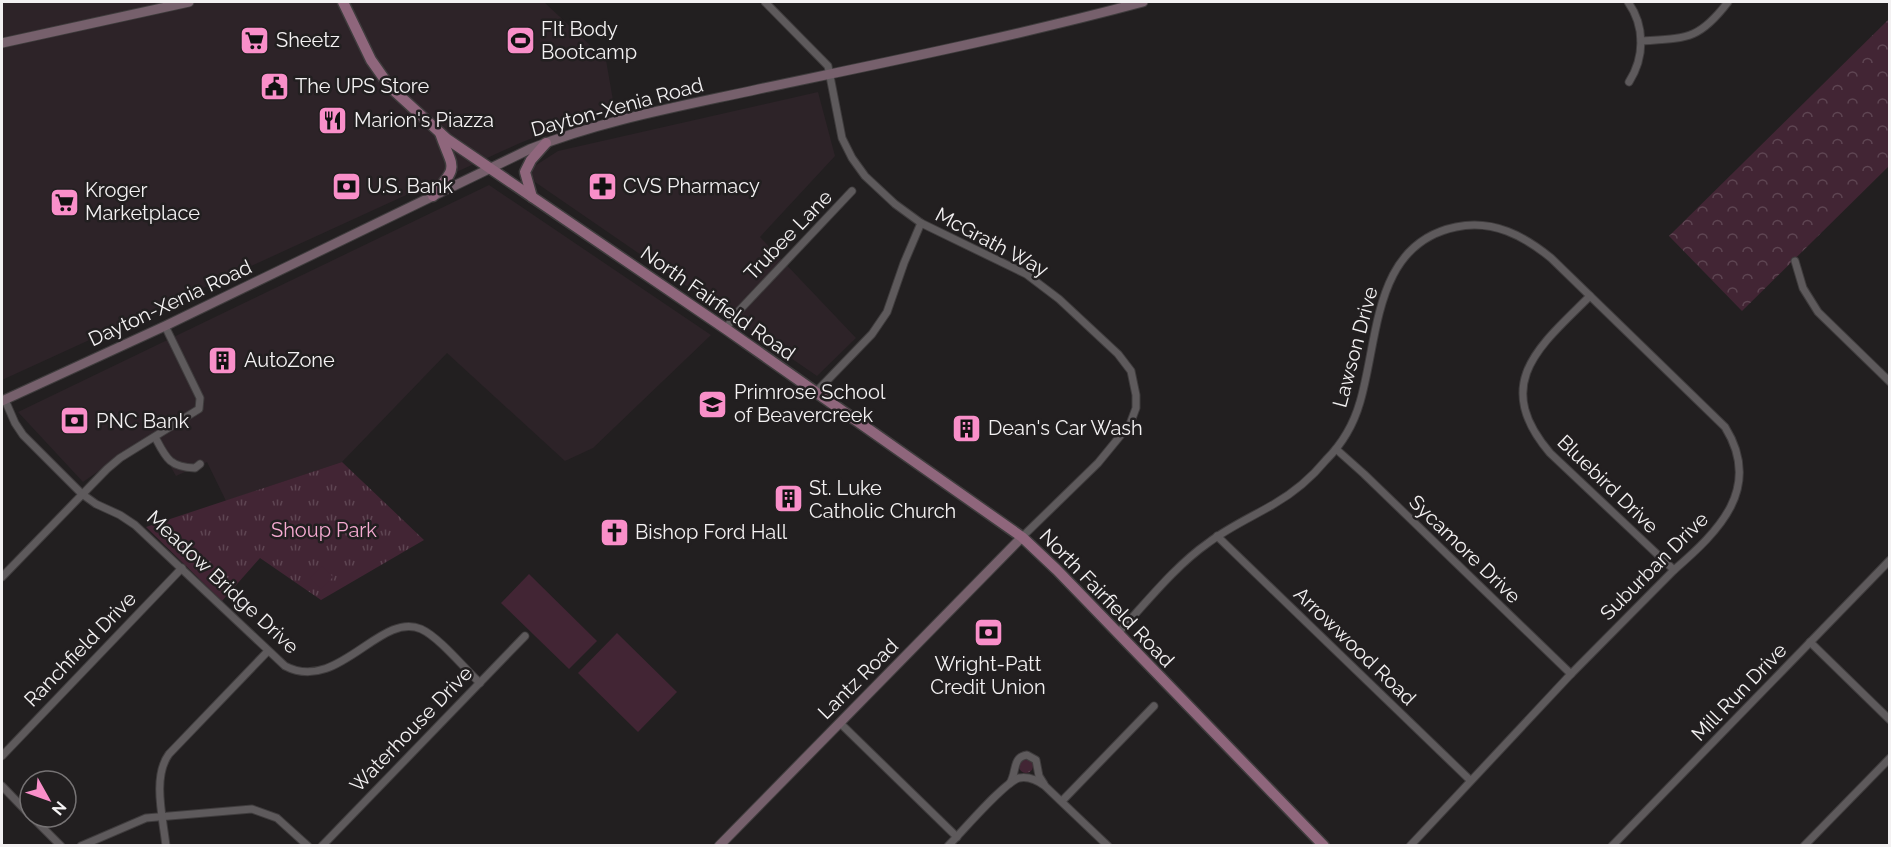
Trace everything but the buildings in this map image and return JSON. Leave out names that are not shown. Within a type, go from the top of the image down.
[{"type":"main road","points":[[2,43],[189,2]]},
{"type":"main road","name":"North Fairfield Road","points":[[343,2],[370,60],[390,87],[440,133],[726,329],[1022,537],[1324,846]]},
{"type":"main road","name":"Dayton-Xenia Road","points":[[3,398],[165,326],[546,143],[625,120],[1143,2]]},
{"type":"main road","points":[[433,196],[452,172],[453,165],[440,133]]},
{"type":"main road","points":[[532,197],[525,172],[531,160],[546,143]]},
{"type":"main road","name":"Lantz Road","points":[[719,846],[1022,537]]},
{"type":"street","points":[[765,2],[828,66],[830,74]]},
{"type":"street","points":[[1628,2],[1636,16],[1641,42],[1639,62],[1629,82]]},
{"type":"street","points":[[1641,42],[1693,34],[1709,25],[1728,2]]},
{"type":"street","name":"McGrath Way","points":[[830,74],[842,138],[852,158],[865,176],[895,204],[921,223],[1026,274],[1059,299],[1118,354],[1131,371],[1136,408],[1130,424],[1098,462],[1022,537]]},
{"type":"street","name":"Trubee Lane","points":[[726,329],[734,316],[852,191]]},
{"type":"street","points":[[816,393],[872,334],[887,312],[904,262],[921,223]]},
{"type":"street","name":"Lawson Drive","points":[[1118,633],[1195,552],[1217,536],[1287,496],[1317,470],[1336,449],[1360,404],[1379,313],[1389,282],[1404,258],[1418,244],[1428,237],[1449,229],[1471,225],[1495,227],[1513,232],[1551,258],[1590,296]]},
{"type":"street","points":[[1795,261],[1800,282],[1818,312],[1888,378]]},
{"type":"street","name":"Bluebird Drive","points":[[1590,296],[1543,343],[1528,366],[1523,392],[1528,416],[1538,437],[1550,453],[1674,570]]},
{"type":"street","name":"Suburban Drive","points":[[1410,846],[1571,674],[1674,570],[1687,560],[1722,522],[1733,504],[1740,484],[1741,473],[1736,449],[1725,427],[1590,296]]},
{"type":"street","points":[[2,577],[120,458],[195,413],[201,404],[165,326]]},
{"type":"street","name":"Meadow Bridge Drive","points":[[3,398],[23,435],[82,494],[135,525],[267,651],[290,669],[302,673],[318,672],[329,668],[395,629],[413,627],[431,635],[480,683]]},
{"type":"street","points":[[154,437],[165,457],[173,464],[195,468],[200,464]]},
{"type":"street","name":"Sycamore Drive","points":[[1336,449],[1571,674]]},
{"type":"street","name":"Arrowwood Road","points":[[1217,536],[1470,780]]},
{"type":"street","name":"Mill Run Drive","points":[[1612,846],[1890,560]]},
{"type":"street","name":"Ranchfield Drive","points":[[2,755],[182,568]]},
{"type":"street","name":"Waterhouse Drive","points":[[322,846],[525,636]]},
{"type":"street","points":[[1810,642],[1890,720]]},
{"type":"street","points":[[166,846],[160,778],[166,758],[267,651]]},
{"type":"street","points":[[1062,801],[1154,706]]},
{"type":"street","points":[[840,723],[957,837]]},
{"type":"street","points":[[948,846],[1010,783],[1017,760],[1021,756],[1027,755],[1036,760],[1039,776],[1045,786]]},
{"type":"street","points":[[1804,846],[1890,758]]},
{"type":"street","points":[[1010,783],[1026,777],[1036,780],[1062,801],[1108,846]]},
{"type":"street","points":[[2,786],[18,803]]},
{"type":"street","points":[[81,846],[146,818],[252,809],[277,818],[308,846]]},
{"type":"street","points":[[44,829],[61,846]]},
{"type":"shaded area","points":[[2,2],[544,2],[606,60],[614,106],[520,143],[2,380]]},
{"type":"shaded area","points":[[818,92],[835,156],[760,237],[856,338],[817,376],[535,182],[530,169],[558,151]]},
{"type":"shaded area","points":[[489,185],[711,335],[593,448],[565,461],[447,353],[342,462],[226,501],[207,462],[176,476],[152,434],[83,482],[18,412]]},
{"type":"green space","points":[[1889,19],[1889,166],[1742,311],[1669,236]]},
{"type":"green space","name":"Shoup Park","points":[[342,462],[424,540],[321,600],[260,558],[222,601],[146,527]]},
{"type":"green space","points":[[322,566],[333,577],[321,589],[310,578]]},
{"type":"green space","points":[[529,574],[597,641],[569,669],[501,603]]},
{"type":"green space","points":[[617,633],[677,692],[638,732],[578,673]]},
{"type":"green space","points":[[1026,759],[1031,761],[1033,766],[1031,771],[1026,773],[1021,771],[1019,766],[1021,761]]},
{"type":"place","name":"Sheetz","points":[[255,40]]},
{"type":"place","name":"FIt Body Bootcamp","points":[[520,41]]},
{"type":"place","name":"The UPS Store","points":[[274,86]]},
{"type":"place","name":"Marion's Piazza","points":[[333,120]]},
{"type":"place","name":"U.S. Bank","points":[[346,186]]},
{"type":"place","name":"CVS Pharmacy","points":[[602,186]]},
{"type":"place","name":"Kroger Marketplace","points":[[64,202]]},
{"type":"place","name":"AutoZone","points":[[223,360]]},
{"type":"place","name":"Primrose School of Beavercreek","points":[[713,404]]},
{"type":"place","name":"PNC Bank","points":[[75,421]]},
{"type":"place","name":"Dean's Car Wash","points":[[967,428]]},
{"type":"place","name":"St. Luke Catholic Church","points":[[788,499]]},
{"type":"place","name":"Bishop Ford Hall","points":[[614,532]]},
{"type":"place","name":"Wright-Patt Credit Union","points":[[988,633]]}]
